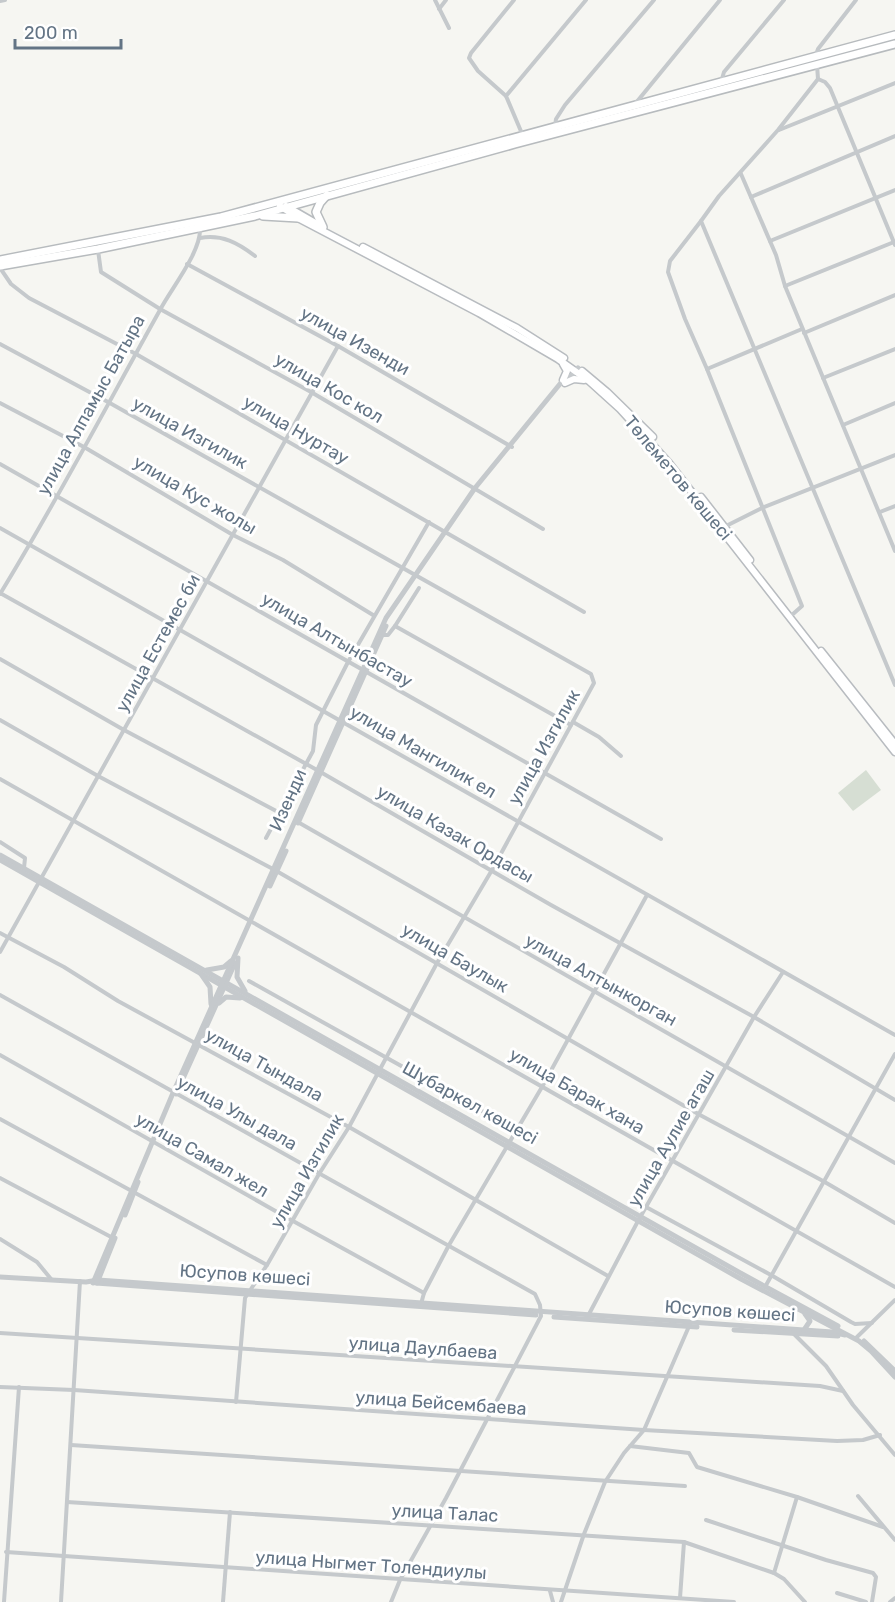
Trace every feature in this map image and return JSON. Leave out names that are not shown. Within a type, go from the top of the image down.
[{"type":"highway","points":[[255,216],[281,204],[816,61],[895,35]]},
{"type":"highway","points":[[0,260],[327,195],[555,127],[721,82],[895,44]]},
{"type":"highway","points":[[323,227],[316,212],[327,195]]},
{"type":"highway","points":[[0,267],[255,216],[298,218]]},
{"type":"main road","name":"Төлеметов көшесі","points":[[281,204],[298,218],[479,313],[575,369],[589,381],[657,447],[895,744]]},
{"type":"main road","name":"Төлеметов көшесі","points":[[281,204],[517,328],[608,392],[648,431],[895,752]]},
{"type":"main road","points":[[558,359],[566,367],[564,382],[579,379],[589,381]]},
{"type":"street","points":[[0,1],[5,0]]},
{"type":"street","points":[[435,0],[449,28]]},
{"type":"street","points":[[439,9],[446,0]]},
{"type":"street","points":[[514,0],[469,58],[478,71],[506,96],[524,138]]},
{"type":"street","points":[[506,96],[586,0]]},
{"type":"street","points":[[555,127],[556,119],[565,105],[654,0]]},
{"type":"street","points":[[633,106],[720,0]]},
{"type":"street","points":[[721,82],[724,72],[784,0]]},
{"type":"street","points":[[793,614],[802,606],[668,272],[670,261],[719,196],[741,174],[818,80],[816,61],[818,49],[856,0]]},
{"type":"street","points":[[785,286],[895,243],[830,88],[825,82],[818,80]]},
{"type":"street","points":[[778,130],[895,83]]},
{"type":"street","points":[[751,197],[895,136]]},
{"type":"street","points":[[741,174],[770,241],[803,331],[895,551]]},
{"type":"street","points":[[770,241],[895,190]]},
{"type":"street","points":[[701,221],[895,685]]},
{"type":"street","name":"улица Алпамыс Батыра","points":[[0,593],[30,546],[108,402],[187,264],[200,238],[200,228]]},
{"type":"street","points":[[200,238],[218,236],[241,246],[255,256]]},
{"type":"street","name":"улица Кос кол","points":[[98,249],[101,272],[160,309],[311,392],[543,529]]},
{"type":"street","name":"улица Изенди","points":[[187,264],[338,346],[511,446]]},
{"type":"street","name":"улица Нуртау","points":[[0,267],[11,285],[29,298],[136,354],[584,612]]},
{"type":"street","points":[[707,369],[895,295]]},
{"type":"street","name":"улица Изгилик","points":[[0,344],[108,402],[591,674],[594,683],[492,870],[437,963],[349,1127],[243,1303],[236,1402]]},
{"type":"street","name":"улица Естемес би","points":[[0,952],[338,346]]},
{"type":"street","points":[[823,378],[895,349]]},
{"type":"street","name":"Изенди","points":[[95,1282],[153,1142],[380,634],[476,489],[575,369]]},
{"type":"street","name":"улица Кус жолы","points":[[0,403],[84,447],[233,535],[283,560],[373,615]]},
{"type":"street","points":[[843,425],[895,403]]},
{"type":"street","points":[[723,528],[762,508],[895,455]]},
{"type":"street","name":"улица Алтынбастау","points":[[0,464],[661,839]]},
{"type":"street","points":[[880,512],[895,506]]},
{"type":"street","points":[[266,838],[315,746],[315,725],[373,615],[429,522]]},
{"type":"street","name":"улица Мангилик ел","points":[[0,528],[895,1035]]},
{"type":"street","points":[[380,634],[388,635],[419,588]]},
{"type":"street","name":"улица Казак Ордасы","points":[[0,593],[319,771],[543,901],[754,1017],[895,1100]]},
{"type":"street","points":[[395,626],[599,737],[621,756]]},
{"type":"street","points":[[0,659],[124,730],[280,813]]},
{"type":"street","name":"улица Баулык","points":[[0,720],[98,776],[275,870],[700,1115],[823,1181],[895,1223]]},
{"type":"street","name":"улица Барак хана","points":[[0,779],[893,1286]]},
{"type":"street","name":"улица Алтынкорган","points":[[297,822],[895,1163]]},
{"type":"street","name":"Шұбаркөл көшесі","points":[[0,843],[25,858],[24,868]]},
{"type":"street","name":"Шұбаркөл көшесі","points":[[0,855],[40,879]]},
{"type":"street","name":"Шұбаркөл көшесі","points":[[0,860],[40,879],[508,1145],[871,1346],[895,1371]]},
{"type":"street","points":[[421,1305],[424,1293],[449,1245],[542,1087],[647,895]]},
{"type":"street","name":"улица Тындала","points":[[0,933],[64,967],[118,1001],[349,1127],[474,1201],[608,1276]]},
{"type":"street","points":[[199,969],[210,971],[224,967],[236,958]]},
{"type":"street","points":[[236,958],[239,985],[249,998]]},
{"type":"street","points":[[199,969],[212,994],[211,1012]]},
{"type":"street","name":"улица Аулие агаш","points":[[588,1318],[646,1207],[754,1017],[783,972]]},
{"type":"street","points":[[249,981],[516,1130]]},
{"type":"street","name":"улица Улы дала","points":[[0,995],[535,1294],[541,1314]]},
{"type":"street","points":[[211,1012],[226,997],[249,998]]},
{"type":"street","points":[[764,1288],[895,1054]]},
{"type":"street","name":"улица Самал жел","points":[[0,1055],[292,1221],[424,1293]]},
{"type":"street","points":[[0,1119],[267,1265]]},
{"type":"street","points":[[0,1178],[113,1238]]},
{"type":"street","points":[[646,1207],[771,1275],[851,1322],[855,1324],[872,1323]]},
{"type":"street","name":"Изенди","points":[[95,1282],[103,1269],[113,1238]]},
{"type":"street","points":[[0,1239],[37,1262],[51,1279]]},
{"type":"street","points":[[103,1269],[111,1281]]},
{"type":"street","points":[[0,1277],[249,1293]]},
{"type":"street","points":[[61,1602],[76,1337],[83,1281]]},
{"type":"street","name":"Юсупов көшесі","points":[[95,1282],[111,1281],[855,1337]]},
{"type":"street","name":"Шұбаркөл көшесі","points":[[764,1288],[802,1311],[855,1337],[895,1377]]},
{"type":"street","points":[[855,1337],[895,1300]]},
{"type":"street","points":[[802,1311],[809,1318],[808,1327],[804,1330]]},
{"type":"street","points":[[390,1602],[541,1314]]},
{"type":"street","points":[[561,1602],[584,1534],[606,1482],[630,1446],[644,1430],[689,1325]]},
{"type":"street","name":"Юсупов көшесі","points":[[689,1325],[832,1332],[855,1337]]},
{"type":"street","name":"улица Даулбаева","points":[[0,1333],[820,1386],[843,1391]]},
{"type":"street","points":[[794,1334],[826,1366],[853,1405],[895,1455]]},
{"type":"street","name":"улица Бейсембаева","points":[[0,1387],[837,1441],[863,1440],[880,1436]]},
{"type":"street","points":[[4,1602],[19,1387]]},
{"type":"street","points":[[71,1445],[685,1486]]},
{"type":"street","points":[[630,1446],[689,1453],[697,1467],[797,1497],[883,1527]]},
{"type":"street","points":[[858,1496],[895,1540]]},
{"type":"street","points":[[774,1573],[797,1497]]},
{"type":"street","name":"улица Талас","points":[[67,1502],[684,1542],[774,1573],[784,1579],[805,1602]]},
{"type":"street","points":[[224,1602],[230,1512]]},
{"type":"street","points":[[706,1520],[826,1560],[873,1573],[876,1577],[872,1602]]},
{"type":"street","points":[[680,1598],[684,1542]]},
{"type":"street","name":"улица Ныгмет Толендиулы","points":[[6,1552],[734,1602]]},
{"type":"street","points":[[550,1591],[553,1602]]},
{"type":"street","points":[[837,1593],[866,1602]]},
{"type":"street","points":[[890,1602],[895,1598]]},
{"type":"shaded area","points":[[866,770],[881,790],[853,811],[838,793]]}]
